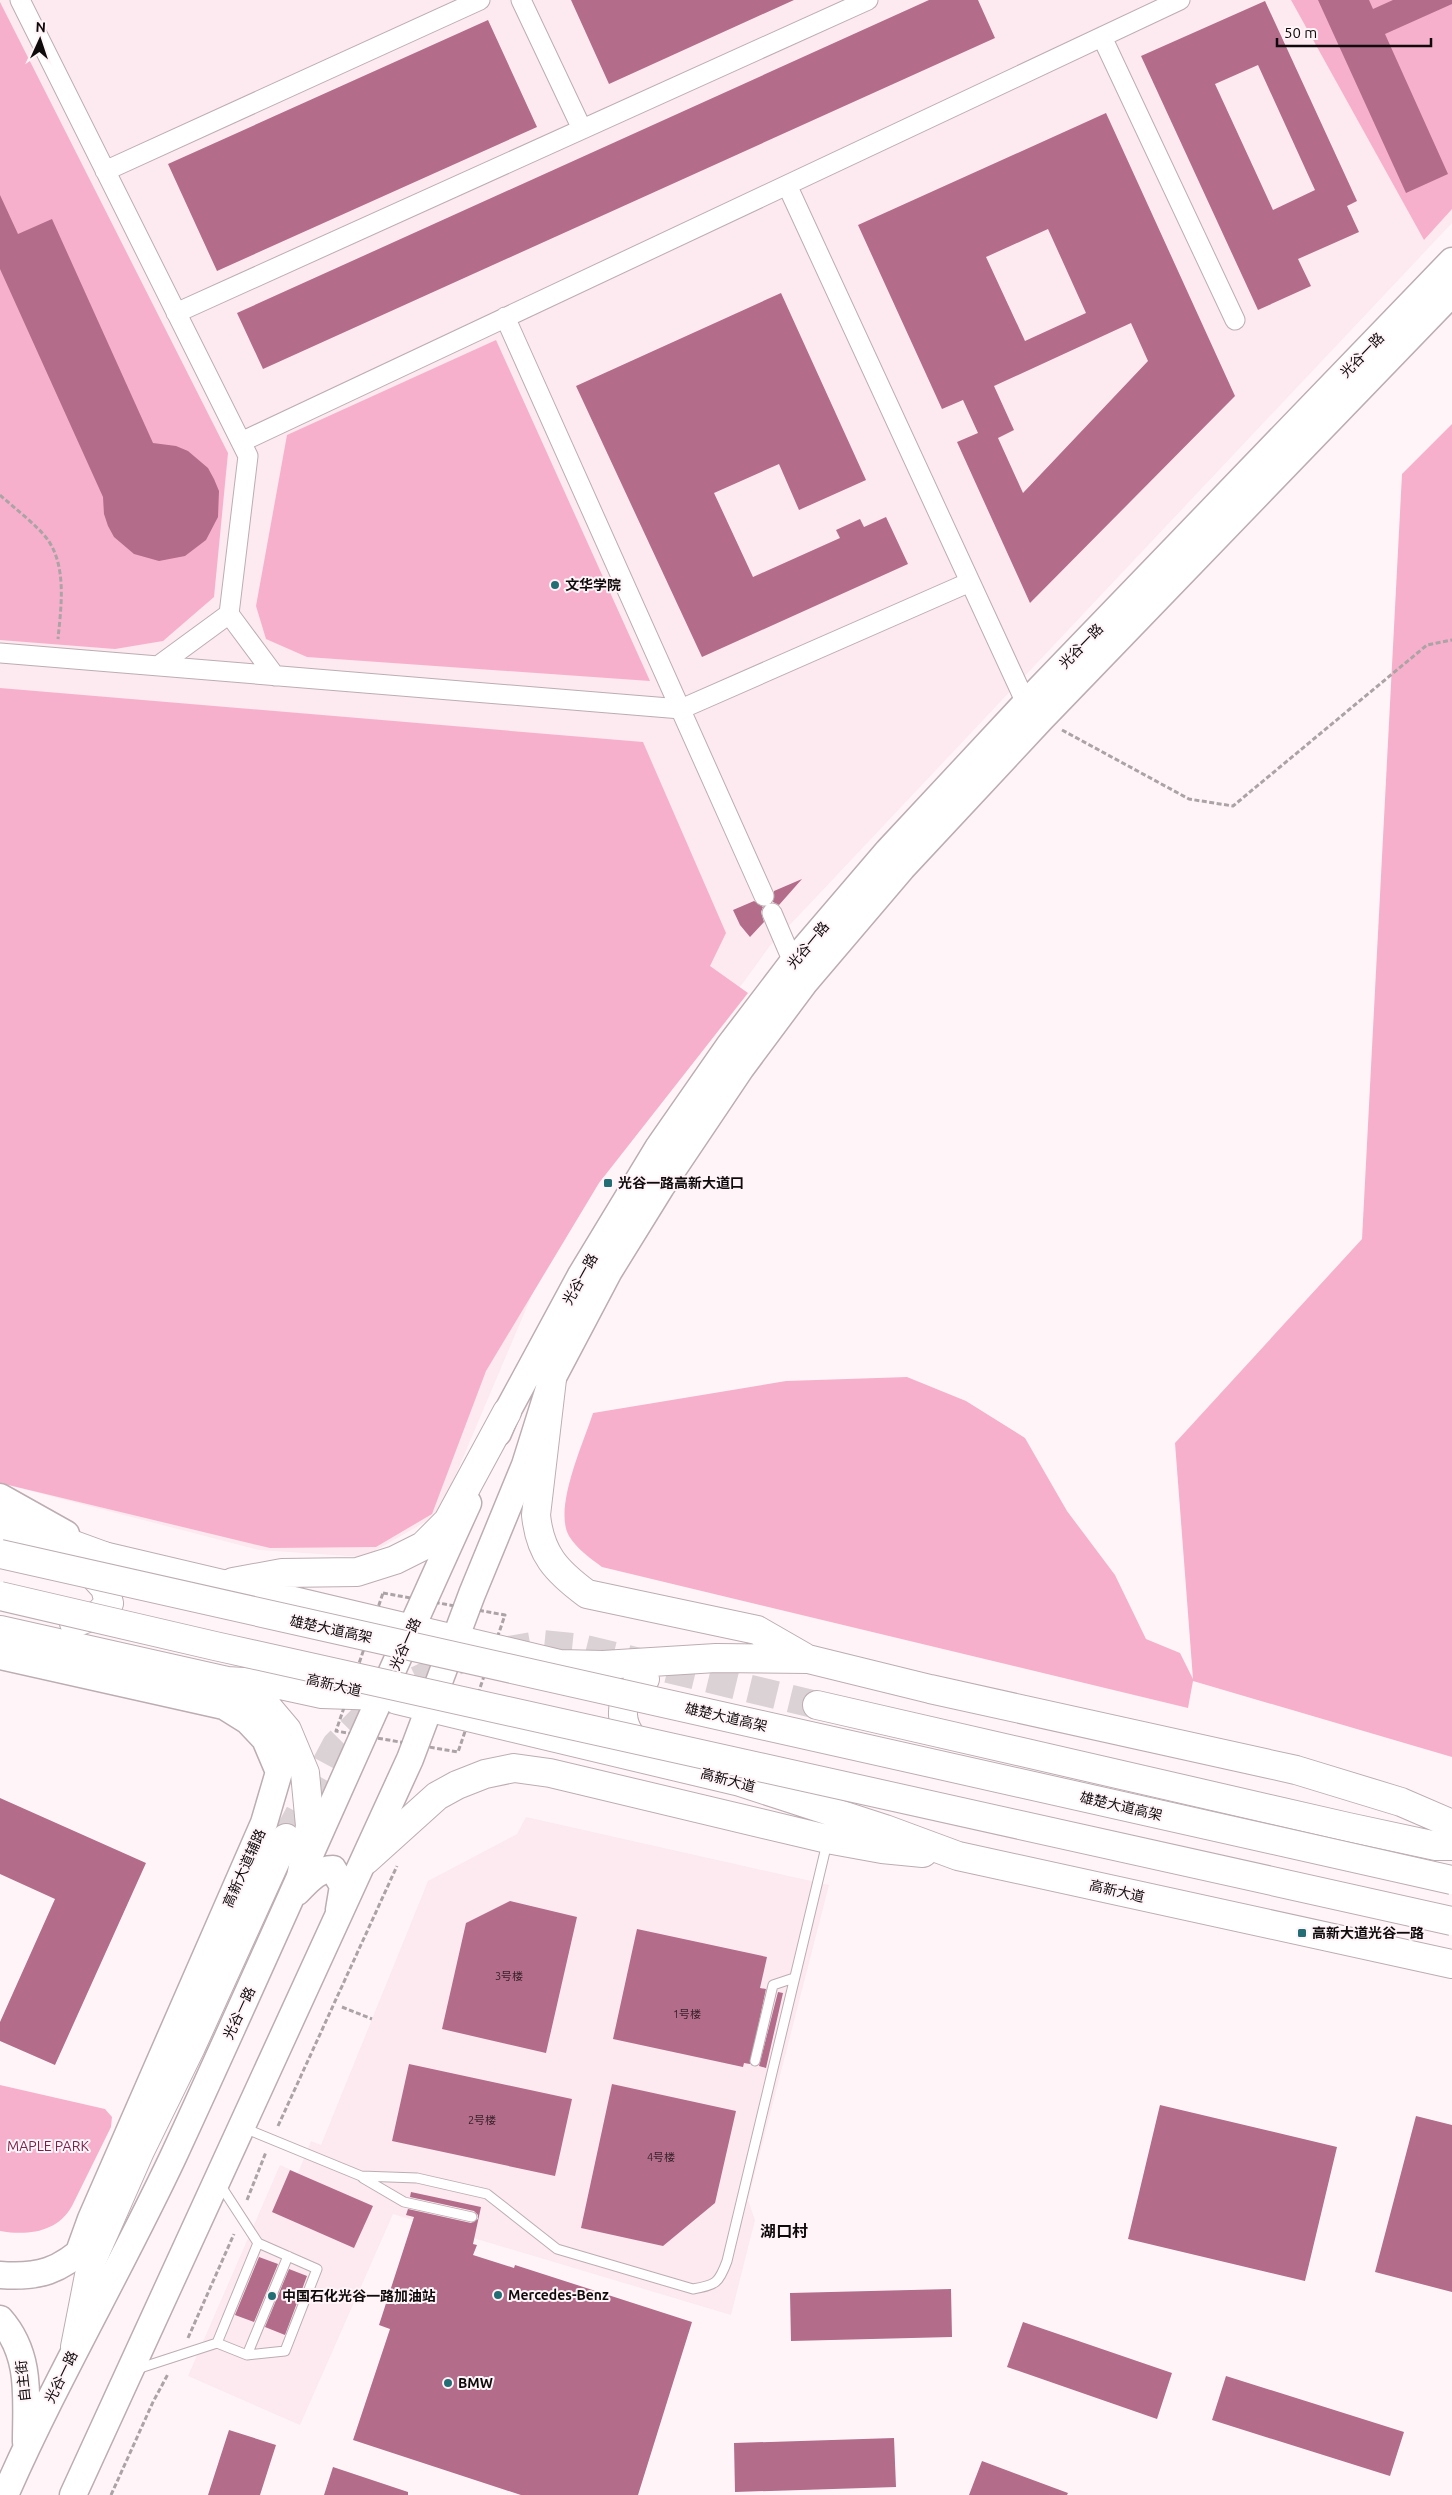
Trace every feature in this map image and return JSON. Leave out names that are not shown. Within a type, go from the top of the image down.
[{"type":"main road","name":"光谷一路","points":[[74,2495],[241,2126],[366,1860],[410,1759],[525,1465],[552,1379],[609,1271],[661,1187],[747,1060],[805,982],[1034,711],[1452,261]]},
{"type":"main road","name":"光谷一路","points":[[5,2495],[75,2348],[172,2158],[382,1696],[507,1412],[581,1275],[658,1148],[729,1046],[794,962],[888,850],[1034,711],[1452,293]]},
{"type":"main road","points":[[552,1379],[536,1515],[538,1537],[550,1559],[572,1583],[587,1594],[757,1630],[808,1660]]},
{"type":"main road","points":[[223,1584],[282,1573],[357,1572],[395,1560],[423,1546],[448,1521],[507,1412]]},
{"type":"main road","points":[[0,1497],[104,1556]]},
{"type":"main road","points":[[469,1499],[469,1527],[475,1534],[484,1533],[506,1510]]},
{"type":"main road","points":[[0,1518],[104,1556]]},
{"type":"main road","points":[[0,1543],[104,1556],[560,1664],[595,1666],[757,1657],[808,1660],[1296,1770],[1401,1802],[1452,1824]]},
{"type":"main road","points":[[0,1543],[84,1564],[105,1588],[109,1603],[99,1614],[73,1623]]},
{"type":"main road","name":"雄楚大道高架","points":[[0,1554],[1452,1880]]},
{"type":"main road","points":[[0,1596],[215,1646],[1452,1921]]},
{"type":"main road","name":"高新大道","points":[[0,1606],[740,1782],[885,1828],[958,1856],[1452,1964]]},
{"type":"main road","points":[[0,1630],[228,1681],[276,1684],[322,1694],[382,1696]]},
{"type":"main road","name":"高新大道辅路","points":[[0,1656],[224,1706],[248,1721],[265,1738],[279,1772],[264,1822],[95,2210],[78,2255]]},
{"type":"main road","points":[[663,1764],[640,1746],[627,1732],[622,1718],[624,1704],[632,1689],[676,1660]]},
{"type":"main road","points":[[228,1681],[265,1704],[287,1730],[306,1773],[310,1826],[296,1887]]},
{"type":"main road","points":[[817,1705],[1356,1829],[1436,1846],[1452,1846]]},
{"type":"main road","points":[[366,1860],[437,1796],[485,1774],[514,1768],[550,1773],[827,1839],[882,1849],[958,1856]]},
{"type":"main road","points":[[75,2348],[92,2260],[286,1838]]},
{"type":"main road","points":[[296,1887],[325,1869],[333,1869],[342,1886],[338,1918]]},
{"type":"main road","points":[[0,2275],[24,2276],[40,2274],[59,2267],[78,2255],[106,2228]]},
{"type":"main road","name":"自主街","points":[[0,2319],[9,2329],[24,2362],[26,2448]]},
{"type":"street","points":[[20,0],[248,456],[229,614],[275,676]]},
{"type":"street","points":[[105,171],[480,0]]},
{"type":"street","points":[[521,0],[582,129]]},
{"type":"street","points":[[176,313],[868,0]]},
{"type":"street","points":[[241,442],[1180,0]]},
{"type":"street","points":[[1102,37],[1235,320]]},
{"type":"street","points":[[787,185],[970,582],[1034,711]]},
{"type":"street","points":[[505,317],[764,896]]},
{"type":"street","points":[[0,653],[681,709],[970,582]]},
{"type":"street","points":[[158,666],[229,614]]},
{"type":"street","points":[[772,913],[794,962]]},
{"type":"lane","points":[[361,2176],[417,2178],[487,2194],[558,2249],[693,2289],[712,2286],[721,2277],[727,2261],[827,1839]]},
{"type":"lane","points":[[755,2061],[773,1985],[794,1978]]},
{"type":"lane","points":[[241,2126],[361,2176],[404,2202],[472,2217]]},
{"type":"lane","points":[[130,2371],[217,2343],[247,2355],[286,2351],[317,2269],[258,2244],[217,2179]]},
{"type":"lane","points":[[217,2343],[258,2244]]},
{"type":"lane","points":[[247,2355],[288,2256]]},
{"type":"path","points":[[0,495],[48,540],[58,564],[62,599],[57,658]]},
{"type":"path","points":[[1034,711],[1190,799],[1233,806],[1427,645],[1452,640]]},
{"type":"path","points":[[282,2118],[400,1860]]},
{"type":"path","points":[[342,2007],[372,2019]]},
{"type":"path","points":[[252,2187],[260,2167]]},
{"type":"path","points":[[194,2326],[232,2238]]},
{"type":"path","points":[[112,2495],[153,2402]]},
{"type":"shaded area","name":"文华学院","points":[[0,0],[1452,0],[1452,223],[769,947],[554,1243],[439,1514],[364,1557],[259,1550],[0,1483]]},
{"type":"shaded area","points":[[526,1817],[829,1885],[748,2200],[755,2220],[731,2315],[393,2214],[300,2425],[188,2376],[280,2165],[298,2173],[311,2141],[321,2145],[428,1881],[517,1834]]},
{"type":"green space","points":[[1291,0],[1452,0],[1452,209],[1424,240]]},
{"type":"green space","points":[[0,2],[228,453],[214,597],[163,641],[115,649],[0,640]]},
{"type":"green space","points":[[496,340],[650,681],[307,657],[266,639],[256,606],[287,435]]},
{"type":"green space","points":[[1452,424],[1452,1757],[1193,1681],[1188,1708],[602,1567],[572,1541],[565,1524],[567,1492],[593,1413],[786,1381],[907,1377],[966,1401],[1025,1438],[1067,1511],[1115,1575],[1146,1639],[1180,1653],[1193,1679],[1175,1443],[1362,1239],[1402,474]]},
{"type":"green space","points":[[0,688],[643,742],[726,933],[710,966],[748,993],[599,1183],[486,1371],[432,1514],[376,1547],[270,1548],[0,1483]]},
{"type":"green space","name":"MAPLE PARK","points":[[0,2085],[105,2109],[112,2117],[111,2127],[72,2206],[59,2222],[41,2230],[21,2233],[0,2231]]},
{"type":"building","points":[[571,0],[794,0],[609,84]]},
{"type":"building","points":[[929,0],[978,0],[995,38],[263,369],[237,313]]},
{"type":"building","points":[[1318,0],[1369,0],[1373,9],[1393,0],[1452,0],[1452,4],[1385,34],[1448,174],[1406,193]]},
{"type":"building","points":[[1265,1],[1357,201],[1347,206],[1359,232],[1298,259],[1311,286],[1258,310],[1141,56]],"holes":[[[1258,65],[1315,190],[1273,210],[1215,84]]]},
{"type":"building","points":[[488,20],[537,127],[217,271],[168,164]]},
{"type":"building","points":[[1106,113],[1235,396],[1030,603],[957,442],[978,433],[963,400],[942,409],[858,225]],"holes":[[[1048,229],[1086,313],[1025,341],[986,257]],[[1131,323],[1148,361],[1023,493],[998,438],[1014,430],[994,386]]]},
{"type":"building","points":[[0,195],[18,234],[52,219],[153,443],[176,446],[188,451],[208,468],[214,479],[219,491],[218,517],[206,540],[185,556],[159,561],[134,554],[114,537],[108,526],[104,514],[103,497],[0,269]]},
{"type":"building","points":[[781,293],[866,480],[799,510],[779,464],[714,493],[753,577],[840,538],[836,530],[860,519],[864,527],[886,517],[908,564],[702,657],[576,386]]},
{"type":"building","points":[[802,879],[779,905],[773,902],[774,891]]},
{"type":"building","points":[[754,901],[763,907],[761,912],[764,922],[750,937],[740,925],[733,910]]},
{"type":"building","points":[[0,1798],[146,1863],[55,2065],[0,2041],[0,2022],[55,1899],[0,1874]]},
{"type":"building","points":[[510,1901],[577,1917],[546,2053],[442,2029],[466,1923]]},
{"type":"building","points":[[637,1929],[767,1957],[760,1988],[766,1989],[750,2064],[744,2063],[743,2067],[613,2039]]},
{"type":"building","points":[[778,1992],[783,1993],[766,2068],[759,2066]]},
{"type":"building","points":[[409,2064],[572,2099],[555,2176],[392,2141]]},
{"type":"building","points":[[612,2084],[736,2111],[715,2203],[663,2246],[581,2228]]},
{"type":"building","points":[[1160,2105],[1337,2147],[1305,2281],[1128,2239]]},
{"type":"building","points":[[1416,2116],[1452,2125],[1452,2292],[1375,2272]]},
{"type":"building","points":[[290,2170],[373,2206],[354,2248],[272,2212]]},
{"type":"building","points":[[411,2192],[481,2207],[473,2244],[477,2245],[473,2255],[514,2268],[515,2265],[692,2322],[638,2495],[521,2495],[353,2440],[390,2329],[379,2325],[414,2217],[406,2215],[408,2209],[471,2223],[478,2219],[478,2215],[474,2211],[410,2197]]},
{"type":"building","points":[[259,2257],[278,2264],[254,2322],[235,2315]]},
{"type":"building","points":[[289,2269],[307,2276],[285,2335],[265,2327]]},
{"type":"building","points":[[951,2289],[952,2337],[791,2341],[790,2293]]},
{"type":"building","points":[[1023,2322],[1172,2373],[1157,2419],[1007,2367]]},
{"type":"building","points":[[1226,2376],[1404,2432],[1390,2476],[1212,2420]]},
{"type":"building","points":[[229,2430],[276,2445],[260,2495],[208,2495]]},
{"type":"building","points":[[894,2438],[896,2487],[735,2492],[734,2443]]},
{"type":"building","points":[[982,2461],[1068,2493],[1067,2495],[969,2495]]},
{"type":"building","points":[[333,2467],[408,2492],[408,2495],[324,2495]]},
{"type":"tunnel","points":[[503,1651],[543,1644],[582,1648],[817,1705]]},
{"type":"tunnel","points":[[286,1838],[336,1745],[372,1709],[411,1683],[461,1659]]},
{"type":"place","name":"文华学院","points":[[555,585]]},
{"type":"place","name":"光谷一路高新大道口","points":[[608,1183]]},
{"type":"place","name":"高新大道光谷一路","points":[[1302,1933]]},
{"type":"place","name":"Mercedes-Benz","points":[[498,2295]]},
{"type":"place","name":"中国石化光谷一路加油站","points":[[272,2296]]},
{"type":"place","name":"BMW","points":[[448,2383]]},
{"type":"district","name":"湖口村","points":[[784,2231]]}]
